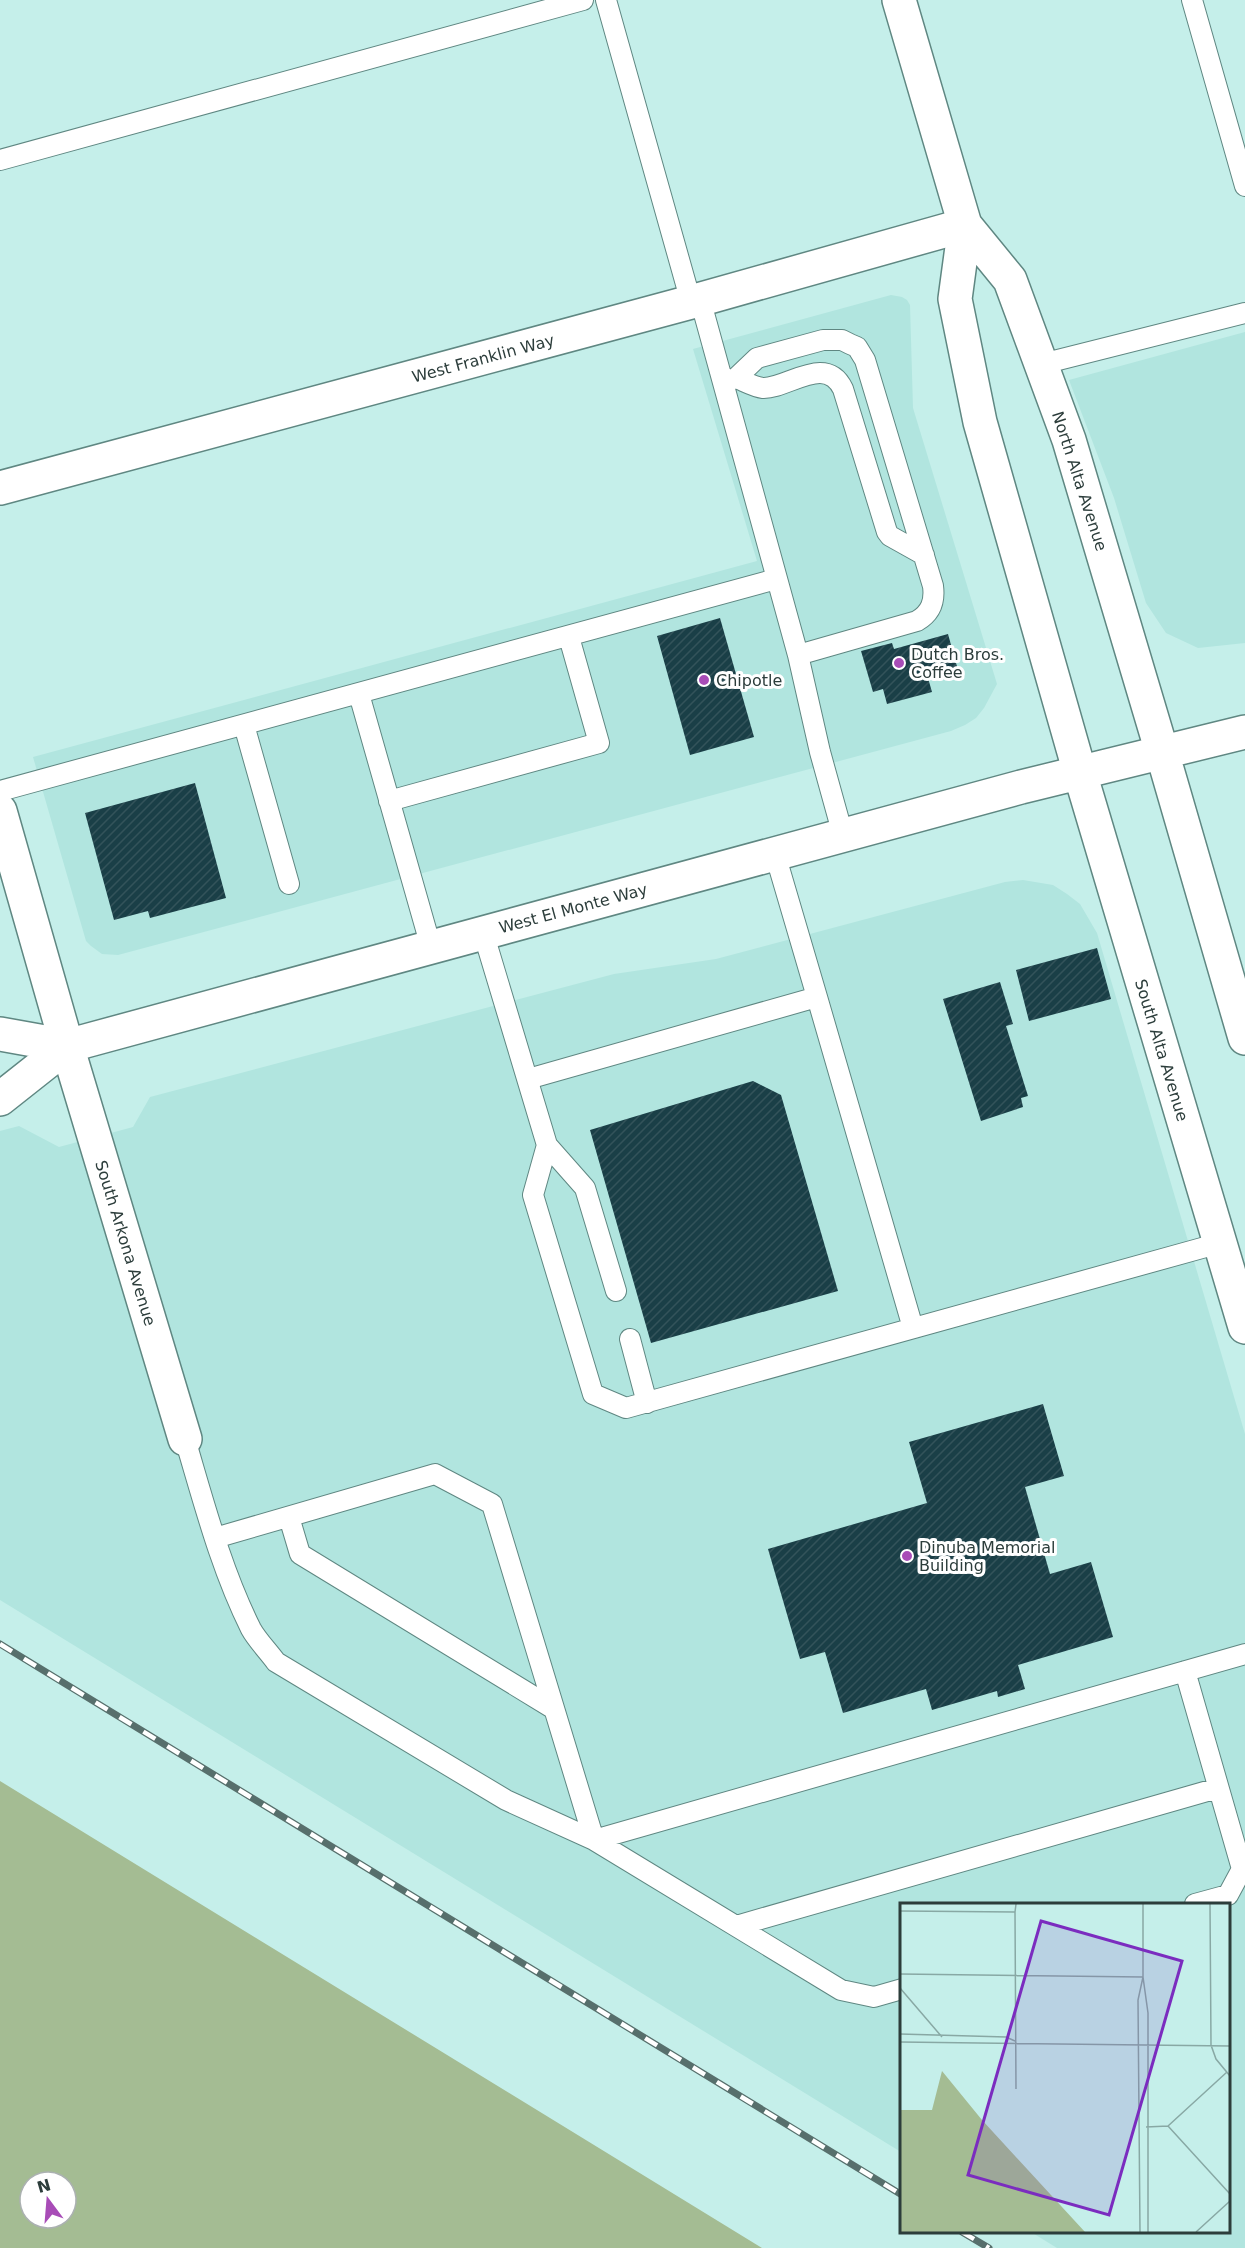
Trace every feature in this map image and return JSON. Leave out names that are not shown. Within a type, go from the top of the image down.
[{"type":"main road","name":"North Alta Avenue","points":[[899,0],[965,225],[1010,280],[1042,364],[1089,505],[1162,752]]},
{"type":"main road","name":"West Franklin Way","points":[[0,488],[965,225]]},
{"type":"main road","name":"North Alta Avenue","points":[[965,225],[955,299],[980,422],[1080,773]]},
{"type":"main road","name":"West El Monte Way","points":[[0,1099],[67,1046],[843,835],[1245,732]]},
{"type":"main road","points":[[1162,752],[1245,1038]]},
{"type":"main road","name":"South Alta Avenue","points":[[1080,773],[1245,1327]]},
{"type":"main road","name":"South Arkona Avenue","points":[[0,812],[67,1046],[185,1439]]},
{"type":"main road","name":"West El Monte Way","points":[[0,1034],[67,1046]]},
{"type":"lane","points":[[0,160],[583,0]]},
{"type":"lane","points":[[606,0],[696,300],[730,380],[776,579],[798,655],[820,752],[843,835]]},
{"type":"lane","points":[[1192,0],[1245,186]]},
{"type":"lane","points":[[1042,364],[1245,313]]},
{"type":"lane","points":[[730,380],[756,358],[823,340],[842,340],[857,347],[865,360],[934,595],[933,604],[923,617],[906,626],[798,655]]},
{"type":"lane","points":[[730,380],[763,388],[812,374],[826,374],[836,379],[843,389],[884,527],[890,536],[924,555]]},
{"type":"lane","points":[[0,792],[776,579]]},
{"type":"lane","points":[[389,801],[599,743],[569,637]]},
{"type":"lane","points":[[358,694],[431,947]]},
{"type":"lane","points":[[244,725],[289,884]]},
{"type":"lane","points":[[775,854],[913,1328]]},
{"type":"lane","points":[[483,932],[547,1145],[585,1188],[616,1291]]},
{"type":"lane","points":[[528,1079],[817,997]]},
{"type":"lane","points":[[547,1145],[533,1195],[593,1394],[626,1408],[1220,1243]]},
{"type":"lane","points":[[630,1339],[647,1402]]},
{"type":"lane","points":[[185,1439],[215,1538],[252,1631],[276,1662],[506,1800],[594,1840],[841,1990],[874,1997],[900,1990]]},
{"type":"lane","points":[[215,1538],[435,1474],[492,1504],[594,1840]]},
{"type":"lane","points":[[289,1517],[300,1554],[554,1709]]},
{"type":"lane","points":[[594,1840],[1245,1654]]},
{"type":"lane","points":[[1185,1671],[1242,1869],[1228,1895],[1202,1903]]},
{"type":"lane","points":[[736,1926],[1218,1788]]},
{"type":"shaded area","points":[[891,295],[902,297],[910,305],[913,408],[997,684],[976,718],[951,731],[118,955],[102,954],[86,941],[33,757],[757,561],[693,349]]},
{"type":"shaded area","points":[[1245,332],[1245,643],[1198,648],[1166,633],[1146,603],[1114,498],[1069,380]]},
{"type":"shaded area","points":[[1023,880],[1053,885],[1080,904],[1097,933],[1245,1434],[1245,2248],[1057,2248],[1033,2233],[1230,2233],[1230,1903],[900,1903],[900,2151],[0,1600],[0,1131],[19,1126],[59,1147],[133,1127],[150,1097],[614,974],[716,959],[1005,882]]},
{"type":"green space","points":[[0,1781],[762,2248],[0,2248]]},
{"type":"building","points":[[720,618],[754,737],[690,755],[657,636]]},
{"type":"building","points":[[948,634],[958,670],[928,678],[932,692],[887,704],[883,689],[873,692],[861,651],[892,643],[894,649]]},
{"type":"building","points":[[195,783],[226,898],[150,918],[148,911],[114,920],[85,813]]},
{"type":"building","points":[[1097,948],[1111,999],[1029,1021],[1016,970]]},
{"type":"building","points":[[1000,982],[1013,1024],[1006,1026],[1028,1096],[1021,1098],[1023,1107],[981,1121],[943,999]]},
{"type":"building","points":[[753,1081],[781,1095],[838,1291],[651,1343],[590,1130]]},
{"type":"building","name":"Dinuba Memorial Building","points":[[1043,1404],[1064,1476],[1025,1487],[1050,1574],[1091,1562],[1113,1637],[1018,1665],[1025,1689],[998,1697],[997,1691],[932,1710],[926,1689],[843,1713],[825,1652],[800,1659],[768,1549],[927,1503],[909,1442]]},
{"type":"railway","points":[[0,1644],[900,2194]]},
{"type":"railway","points":[[964,2233],[989,2248]]},
{"type":"place","name":"Dutch Bros. Coffee","points":[[899,663]]},
{"type":"place","name":"Chipotle","points":[[704,680]]},
{"type":"place","name":"Dinuba Memorial Building","points":[[907,1556]]}]
